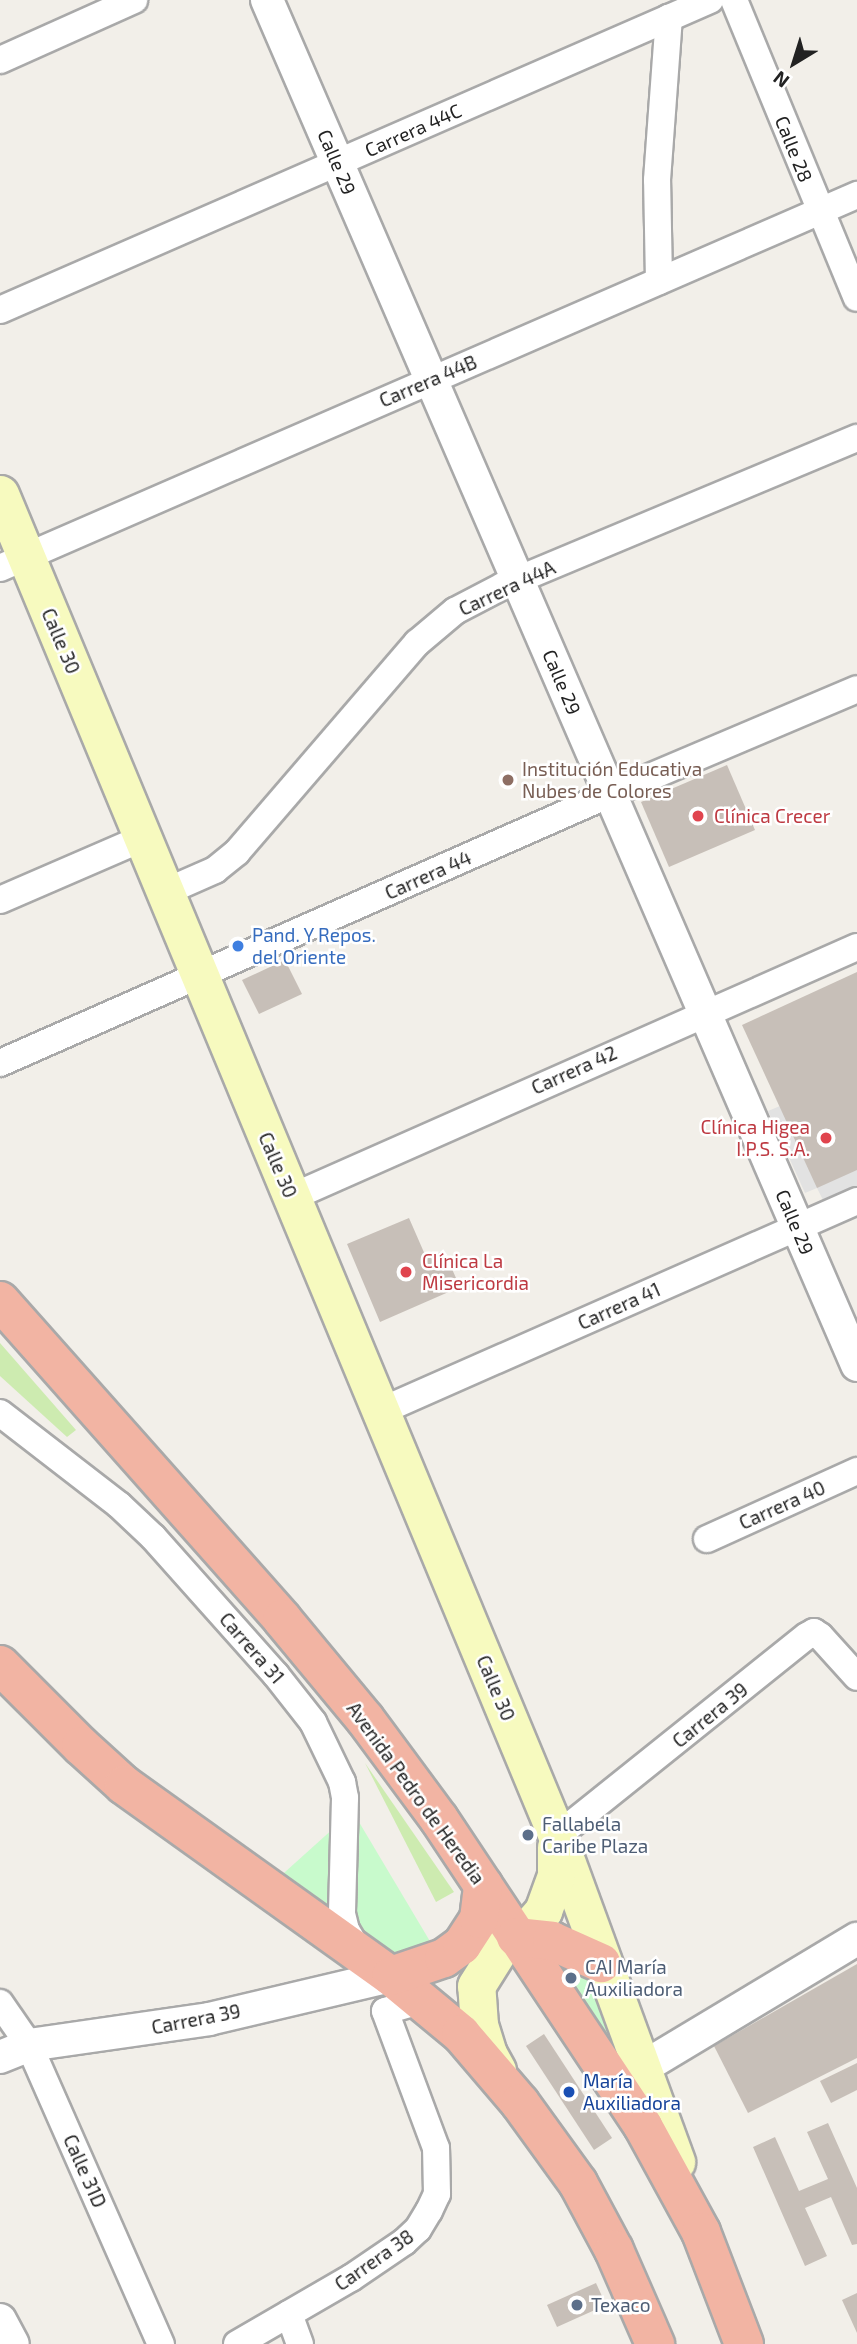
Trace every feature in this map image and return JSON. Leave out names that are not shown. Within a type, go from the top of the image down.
[{"type":"highway","name":"Avenida Pedro de Heredia","points":[[0,1301],[180,1501],[365,1719],[483,1885],[635,2114],[701,2232],[744,2344]]},
{"type":"highway","points":[[0,1665],[80,1746],[124,1784],[380,1981],[423,2000],[461,2034],[520,2103],[556,2150],[585,2195],[614,2250],[655,2344]]},
{"type":"highway","points":[[380,1981],[444,1958],[462,1945],[479,1919],[483,1885]]},
{"type":"highway","points":[[516,1937],[552,1941],[601,1963]]},
{"type":"main road","name":"Calle 30","points":[[0,494],[13,562],[143,838],[557,1836],[701,2232]]},
{"type":"main road","name":"Calle 30","points":[[520,2103],[488,2054],[479,2025],[476,1986],[486,1966],[500,1948],[537,1919],[552,1894],[556,1876],[557,1836]]},
{"type":"street","points":[[0,60],[134,0]]},
{"type":"street","name":"Calle 29","points":[[267,0],[857,1364]]},
{"type":"street","name":"Carrera 44C","points":[[0,310],[710,0]]},
{"type":"street","name":"Calle 28","points":[[734,0],[857,298]]},
{"type":"street","points":[[659,281],[657,180],[669,17]]},
{"type":"street","name":"Carrera 44B","points":[[13,562],[857,195]]},
{"type":"street","name":"Carrera 44A","points":[[165,892],[215,870],[237,852],[431,630],[455,611],[519,580],[857,439]]},
{"type":"street","name":"Carrera 44","points":[[0,1063],[610,794],[857,690]]},
{"type":"street","points":[[0,900],[143,838]]},
{"type":"street","name":"Carrera 42","points":[[292,1197],[857,947]]},
{"type":"street","name":"Carrera 41","points":[[381,1411],[857,1201]]},
{"type":"street","name":"Carrera 31","points":[[0,1413],[118,1505],[153,1536],[276,1675],[313,1722],[342,1782],[345,1798],[342,1914],[346,1930],[380,1981]]},
{"type":"street","name":"Carrera 40","points":[[707,1539],[857,1471]]},
{"type":"street","name":"Carrera 39","points":[[557,1836],[814,1632],[857,1676]]},
{"type":"street","points":[[642,2068],[857,1939]]},
{"type":"street","name":"Carrera 39","points":[[0,2057],[29,2045],[209,2019],[380,1981]]},
{"type":"street","name":"Carrera 38","points":[[237,2344],[351,2278],[404,2242],[418,2229],[437,2194],[436,2148],[380,1981]]},
{"type":"street","name":"Calle 31D","points":[[0,2003],[29,2045],[161,2344]]},
{"type":"street","points":[[289,2314],[300,2344]]},
{"type":"street","points":[[0,2320],[13,2344]]},
{"type":"green space","points":[[0,1343],[76,1430],[67,1437],[0,1376]]},
{"type":"green space","points":[[365,1763],[454,1892],[436,1902]]},
{"type":"green space","points":[[356,1817],[431,1943],[399,1955],[380,1948],[358,1930],[348,1897]]},
{"type":"green space","points":[[335,1827],[333,1918],[275,1881]]},
{"type":"green space","points":[[541,1954],[589,1959],[631,2091]]},
{"type":"shaded area","points":[[780,1106],[857,1170],[857,1187],[824,1202],[817,1188],[805,1193],[768,1111]]},
{"type":"building","name":"Clínica Crecer","points":[[727,765],[755,830],[669,867],[641,802]]},
{"type":"building","points":[[285,960],[302,994],[259,1014],[242,980]]},
{"type":"building","points":[[857,972],[857,1170],[817,1188],[742,1025]]},
{"type":"building","name":"Clínica La Misericordia","points":[[409,1218],[426,1257],[444,1251],[460,1287],[380,1322],[347,1244]]},
{"type":"building","points":[[857,1964],[857,2058],[748,2113],[714,2046]]},
{"type":"building","name":"María Auxiliadora","points":[[544,2034],[612,2138],[594,2150],[526,2046]]},
{"type":"building","points":[[857,2063],[857,2090],[831,2103],[820,2081]]},
{"type":"building","points":[[828,2123],[857,2188],[857,2244],[852,2245],[831,2197],[805,2208],[827,2256],[805,2266],[753,2147],[775,2137],[799,2191],[828,2179],[807,2132]]},
{"type":"building","name":"Texaco","points":[[596,2283],[606,2305],[557,2327],[547,2305]]},
{"type":"building","points":[[857,2293],[857,2333],[842,2300]]},
{"type":"place","name":"Institución Educativa Nubes de Colores","points":[[508,780]]},
{"type":"place","name":"Clínica Crecer","points":[[698,816]]},
{"type":"place","name":"Pand. Y Repos. del Oriente","points":[[238,946]]},
{"type":"place","name":"Clínica Higea I.P.S. S.A.","points":[[826,1138]]},
{"type":"place","name":"Clínica La Misericordia","points":[[406,1272]]},
{"type":"place","name":"Fallabela Caribe Plaza","points":[[528,1835]]},
{"type":"place","name":"CAI María Auxiliadora","points":[[571,1978]]},
{"type":"place","name":"María Auxiliadora","points":[[569,2092]]},
{"type":"place","name":"Texaco","points":[[577,2305]]}]
